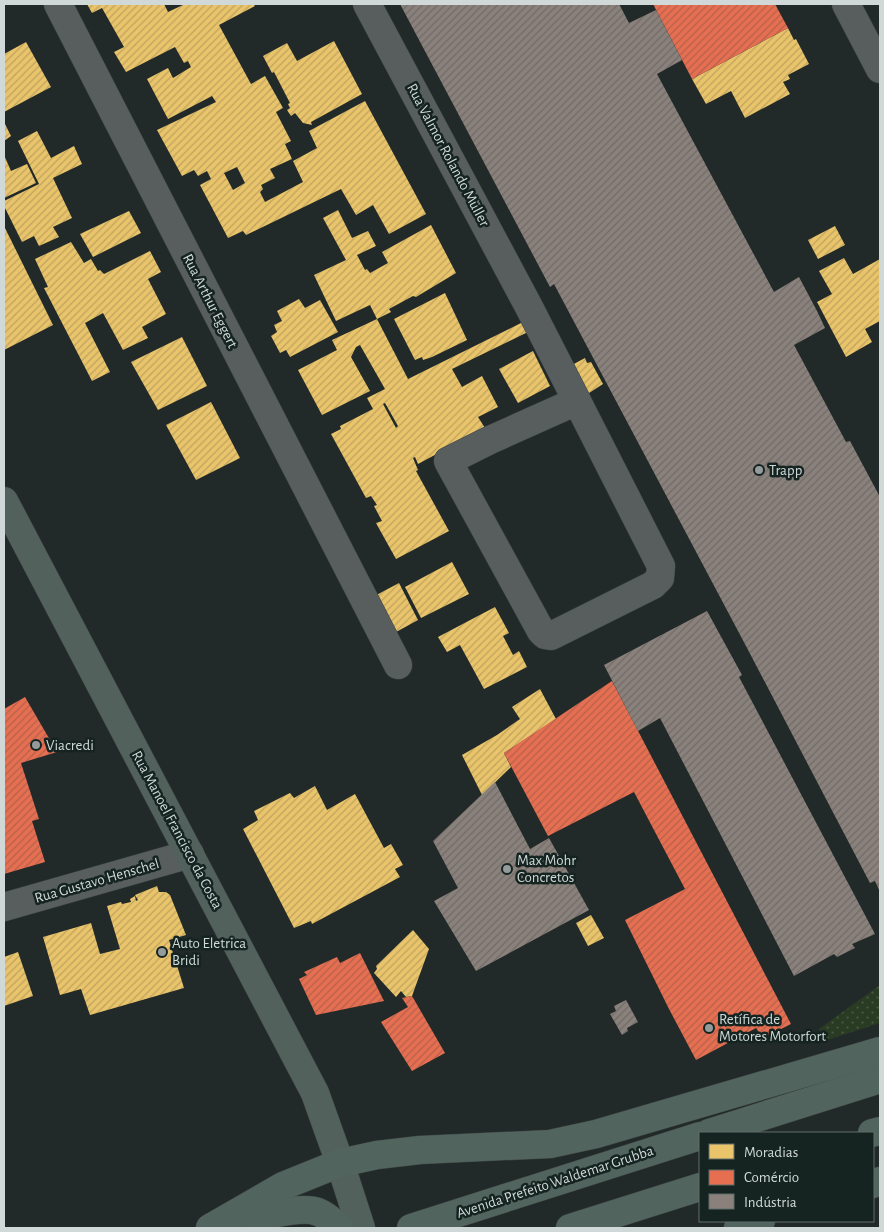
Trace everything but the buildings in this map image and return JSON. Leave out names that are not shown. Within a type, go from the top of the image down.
[{"type":"highway","points":[[210,1228],[283,1186],[340,1163],[377,1155],[420,1150],[550,1144],[596,1134],[880,1050]]},
{"type":"highway","points":[[712,1132],[880,1079]]},
{"type":"highway","name":"Avenida Prefeito Waldemar Grubba","points":[[416,1226],[699,1136]]},
{"type":"highway","points":[[570,1228],[699,1187]]},
{"type":"highway","points":[[222,1228],[250,1219],[293,1210],[317,1211],[339,1228]]},
{"type":"highway","points":[[738,1228],[758,1222]]},
{"type":"main road","name":"Rua Manoel Francisco da Costa","points":[[4,501],[314,1093],[340,1163],[361,1228]]},
{"type":"street","name":"Rua Arthur Eggert","points":[[58,4],[362,599],[398,665]]},
{"type":"street","name":"Rua Valmor Rolando Müller","points":[[367,4],[529,307],[662,566],[660,578],[653,585],[551,636],[545,635],[541,631],[448,461],[577,401]]},
{"type":"street","points":[[846,4],[880,69]]},
{"type":"street","name":"Rua Gustavo Henschel","points":[[4,907],[190,854]]},
{"type":"green space","points":[[880,985],[880,1023],[824,1041],[819,1029]]},
{"type":"place","name":"Trapp","points":[[759,470]]},
{"type":"place","name":"Viacredi","points":[[36,745]]},
{"type":"place","name":"Max Mohr Concretos","points":[[507,869]]},
{"type":"place","name":"Auto Eletrica Bridi","points":[[162,952]]},
{"type":"place","name":"Retífica de Motores Motorfort","points":[[709,1028]]}]
